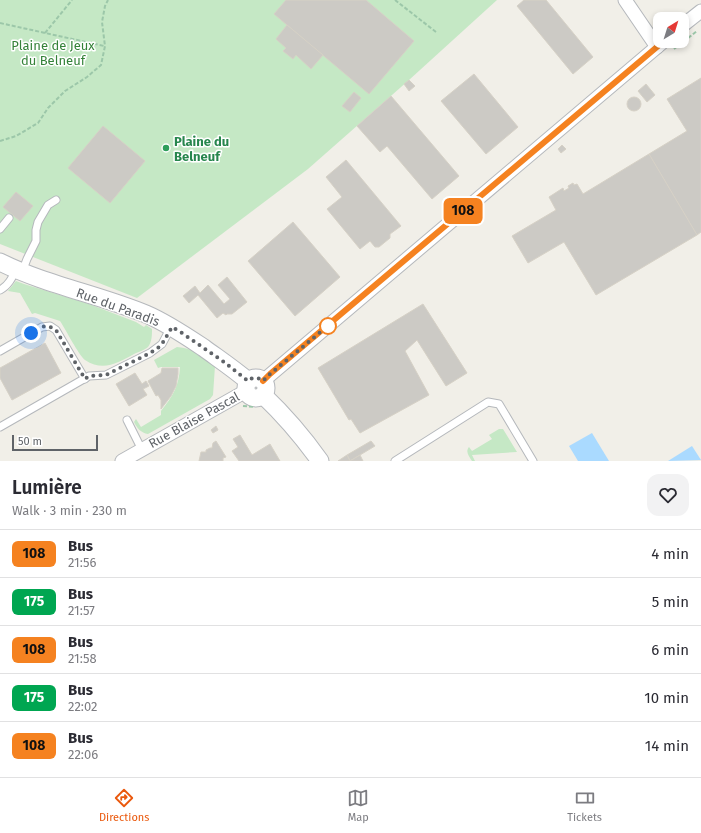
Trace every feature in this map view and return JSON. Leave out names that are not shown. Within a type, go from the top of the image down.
[{"type":"street","points":[[625,0],[653,32]]},
{"type":"street","points":[[689,20],[701,11]]},
{"type":"street","name":"Rue Blaise Pascal","points":[[122,461],[255,387],[663,48]]},
{"type":"street","name":"Rue du Paradis","points":[[0,262],[19,271],[119,304],[147,315],[182,333],[224,362],[255,387],[292,424],[320,461]]},
{"type":"lane","points":[[0,290],[19,271],[27,259],[36,241],[38,222],[48,205],[56,200]]},
{"type":"lane","points":[[0,229],[9,218]]},
{"type":"lane","points":[[0,351],[42,327],[50,326],[56,330],[85,379]]},
{"type":"lane","points":[[0,427],[89,376],[106,375],[150,353],[162,344],[172,327]]},
{"type":"lane","points":[[395,461],[488,402],[499,404],[534,461]]},
{"type":"lane","points":[[127,420],[142,450]]},
{"type":"path","points":[[45,33],[72,0]]},
{"type":"path","points":[[0,142],[16,136],[38,123],[48,108],[65,91],[101,65],[105,46],[102,22],[105,6],[108,0]]},
{"type":"path","points":[[395,0],[436,32]]},
{"type":"path","points":[[0,23],[105,46]]},
{"type":"path","points":[[689,34],[701,28]]},
{"type":"green space","name":"Plaine du Belneuf","points":[[0,0],[497,0],[308,169],[137,298],[0,244]]},
{"type":"green space","points":[[16,281],[89,304],[136,322],[144,327],[146,325],[152,329],[152,338],[149,345],[145,349],[110,365],[104,366],[92,364],[82,357],[60,321],[35,313],[32,314],[20,293],[8,291]]},
{"type":"green space","points":[[177,347],[193,351],[215,366],[213,395],[210,399],[148,434],[143,433],[134,422],[136,419],[141,427],[161,415],[161,411],[175,390],[179,374],[180,367],[158,368],[154,360]]},
{"type":"green space","points":[[499,429],[503,429],[517,452],[472,455],[475,461],[472,461],[467,452],[469,447],[472,451],[492,439],[489,435]]},
{"type":"water","points":[[592,433],[609,461],[578,461],[569,446]]},
{"type":"water","points":[[692,446],[701,460],[668,461]]},
{"type":"building","points":[[286,0],[366,0],[414,41],[369,94],[274,14]]},
{"type":"building","points":[[524,0],[546,0],[593,57],[573,74],[517,6]]},
{"type":"building","points":[[287,25],[323,55],[311,69],[296,55],[293,59],[283,51],[286,48],[276,39]]},
{"type":"building","points":[[474,74],[518,127],[486,154],[441,101]]},
{"type":"building","points":[[701,78],[701,232],[697,235],[649,154],[687,131],[667,99]]},
{"type":"building","points":[[409,80],[415,86],[409,91],[404,84]]},
{"type":"building","points":[[646,84],[655,95],[647,102],[638,91]]},
{"type":"building","points":[[354,92],[361,98],[350,112],[342,106]]},
{"type":"building","points":[[391,96],[459,176],[432,199],[387,146],[380,152],[357,126]]},
{"type":"building","points":[[631,97],[637,97],[641,101],[641,107],[637,111],[631,111],[627,107],[627,101]]},
{"type":"building","points":[[103,126],[145,161],[110,203],[68,168]]},
{"type":"building","points":[[562,145],[566,149],[561,153],[558,149]]},
{"type":"building","points":[[649,154],[697,235],[596,295],[564,242],[528,263],[512,236],[556,210],[549,197],[563,188],[564,191],[573,183],[574,185],[577,184],[583,194]]},
{"type":"building","points":[[346,160],[401,226],[390,234],[390,238],[379,247],[375,247],[370,241],[360,249],[327,209],[342,197],[326,177]]},
{"type":"building","points":[[16,192],[33,206],[20,221],[3,207]]},
{"type":"building","points":[[293,222],[340,277],[295,316],[248,261]]},
{"type":"building","points":[[227,277],[247,302],[232,314],[226,315],[223,313],[217,318],[198,295],[189,303],[183,296],[195,286],[200,293],[208,285],[224,304],[230,299],[218,285]]},
{"type":"building","points":[[423,304],[467,373],[446,386],[417,340],[405,351],[429,395],[360,433],[351,419],[349,420],[318,368]]},
{"type":"building","points":[[45,343],[61,373],[12,400],[0,378],[0,368]]},
{"type":"building","points":[[162,368],[178,368],[178,374],[176,386],[171,396],[161,409],[161,400],[158,395],[156,396],[148,381],[161,373]]},
{"type":"building","points":[[135,373],[142,384],[146,381],[149,386],[143,389],[147,395],[129,406],[116,384]]},
{"type":"building","points":[[216,426],[218,430],[213,433],[211,430]]},
{"type":"building","points":[[240,435],[252,455],[270,444],[280,461],[239,461],[232,451],[238,447],[233,439]]},
{"type":"building","points":[[216,441],[226,457],[223,458],[223,461],[199,461],[201,452],[206,452],[206,450],[212,448],[213,443]]},
{"type":"building","points":[[371,441],[375,446],[350,461],[347,455]]},
{"type":"building","points":[[347,455],[350,461],[338,461]]},
{"type":"building","points":[[360,455],[363,461],[350,461]]},
{"type":"bus line","name":"108","points":[[263,381],[656,48]]},
{"type":"place","name":"Plaine du Belneuf","points":[[166,148]]},
{"type":"route","points":[[31,333],[42,327],[50,326],[56,330],[85,379],[89,376],[106,375],[150,353],[162,344],[172,327],[224,362],[248,381],[252,378],[258,378],[263,381],[329,325],[328,326]]},
{"type":"park label","name":"Plaine de Jeux du Belneuf","points":[[53,52]]}]
